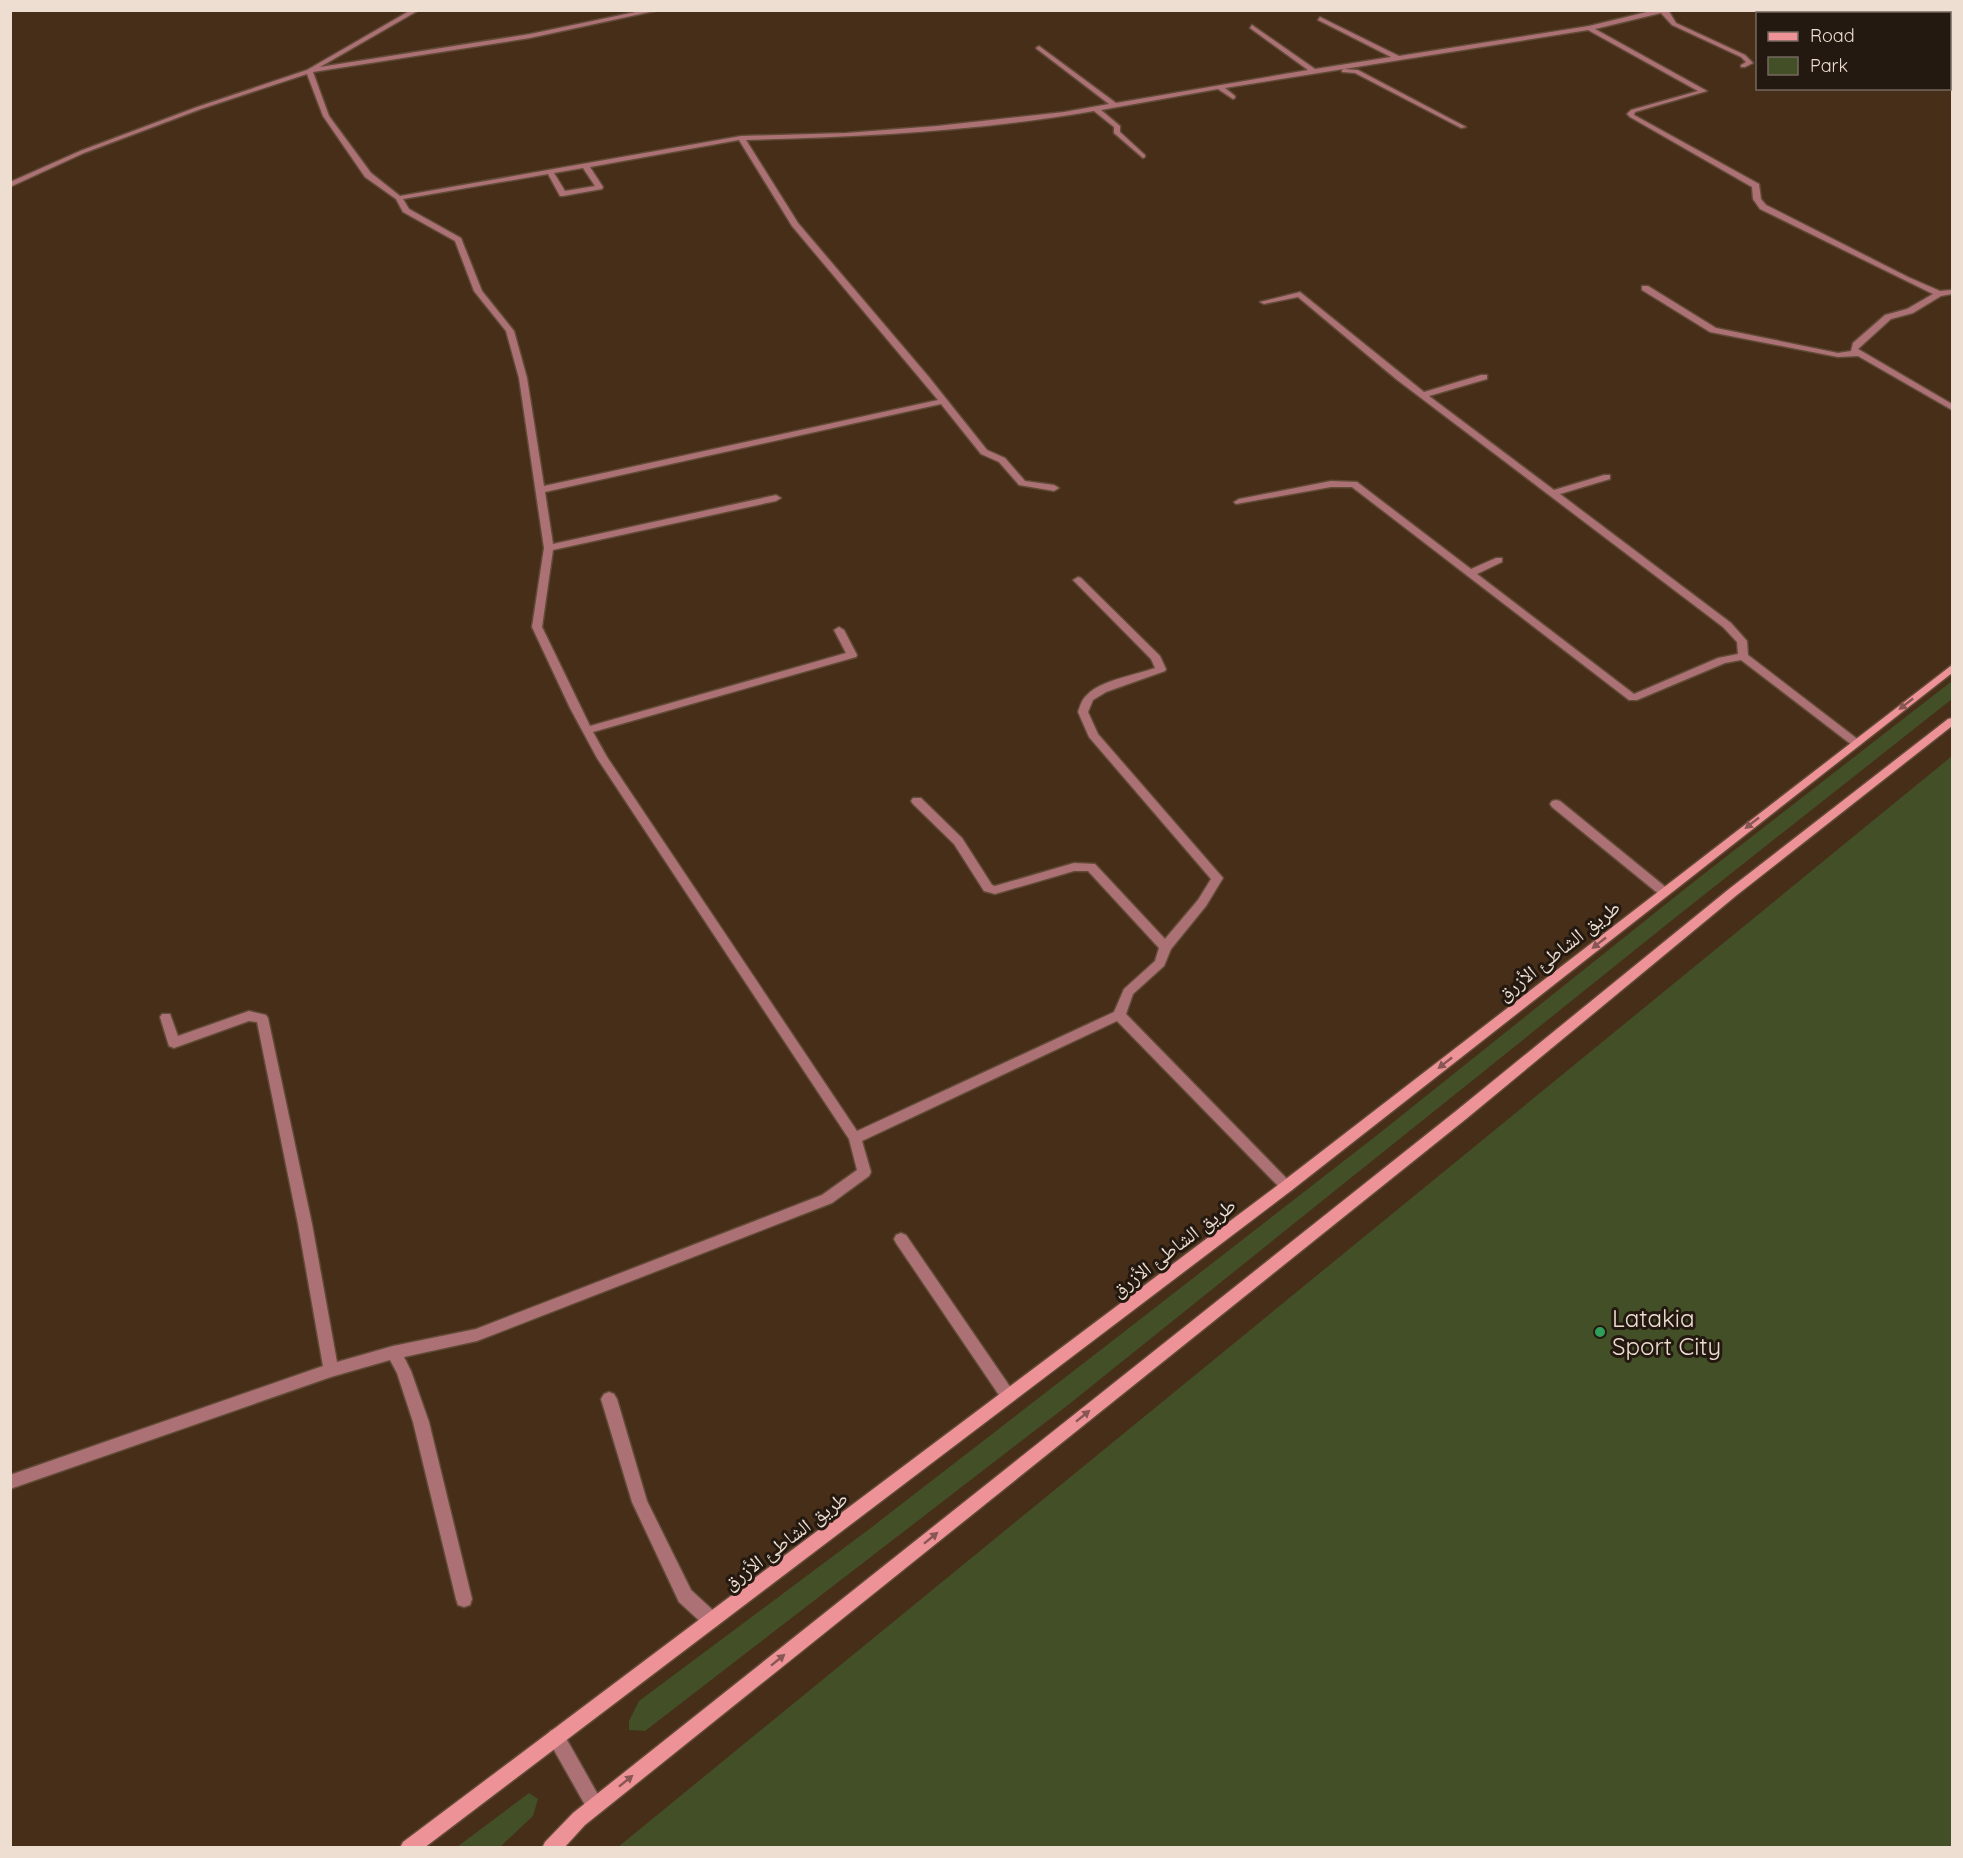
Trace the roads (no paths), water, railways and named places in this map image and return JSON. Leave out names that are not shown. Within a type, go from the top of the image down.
[{"type":"main road","name":"طريق الشاطئ الأزرق","points":[[409,1848],[1287,1186],[1953,668]]},
{"type":"main road","points":[[551,1848],[595,1806],[1452,1122],[1733,892],[1953,721]]},
{"type":"street","points":[[309,71],[416,10]]},
{"type":"street","points":[[10,185],[82,152],[199,108],[309,71],[530,36],[656,10]]},
{"type":"street","points":[[399,198],[741,138],[846,135],[937,128],[1096,108],[1589,28],[1664,11],[1674,24],[1743,56],[1750,63],[1743,66]]},
{"type":"street","points":[[1320,19],[1398,58]]},
{"type":"street","points":[[1252,27],[1314,71]]},
{"type":"street","points":[[1589,28],[1704,91],[1633,111],[1630,114],[1632,116],[1756,186],[1757,199],[1763,207],[1940,294]]},
{"type":"street","points":[[1039,48],[1114,105]]},
{"type":"street","points":[[1338,67],[1345,71],[1356,71],[1463,127]]},
{"type":"street","points":[[10,1482],[331,1371],[393,1353],[477,1335],[827,1198],[864,1172],[855,1138],[602,758],[537,627],[549,548],[523,378],[510,331],[478,291],[458,240],[406,210],[399,198],[368,175],[326,116],[309,71]]},
{"type":"street","points":[[1243,83],[1252,90]]},
{"type":"street","points":[[1219,87],[1233,97]]},
{"type":"street","points":[[1168,96],[1181,105]]},
{"type":"street","points":[[1096,108],[1118,127],[1116,132],[1143,156]]},
{"type":"street","points":[[741,138],[795,224],[984,452],[1002,460],[1022,483],[1054,488]]},
{"type":"street","points":[[550,172],[563,194],[599,187],[585,165]]},
{"type":"street","points":[[1645,288],[1713,330],[1838,355],[1858,353]]},
{"type":"street","points":[[1953,292],[1940,294],[1910,311],[1888,317],[1856,345],[1854,350],[1953,407]]},
{"type":"street","points":[[1264,302],[1300,294],[1423,395],[1727,625],[1742,640],[1743,656]]},
{"type":"street","points":[[1423,395],[1484,377]]},
{"type":"street","points":[[540,490],[944,401]]},
{"type":"street","points":[[1554,493],[1607,477]]},
{"type":"street","points":[[1239,502],[1331,484],[1354,484],[1468,574],[1633,698],[1722,660],[1743,656],[1856,743]]},
{"type":"street","points":[[549,548],[776,498]]},
{"type":"street","points":[[1468,574],[1499,560]]},
{"type":"street","points":[[855,1138],[1119,1015],[1128,992],[1160,963],[1165,946],[1202,903],[1217,878],[1093,735],[1083,712],[1089,698],[1108,686],[1141,678],[1161,669],[1156,658],[1078,580]]},
{"type":"street","points":[[587,730],[852,656],[840,630]]},
{"type":"street","points":[[918,801],[958,841],[988,888],[994,890],[1074,867],[1091,867],[1165,946]]},
{"type":"street","points":[[1556,804],[1664,892]]},
{"type":"street","points":[[1119,1015],[1287,1186]]},
{"type":"street","points":[[166,1017],[174,1043],[249,1016],[262,1018],[305,1224],[331,1371]]},
{"type":"street","points":[[901,1239],[1008,1396]]},
{"type":"street","points":[[393,1353],[404,1371],[421,1422],[464,1599]]},
{"type":"street","points":[[609,1399],[639,1502],[685,1596],[711,1620]]},
{"type":"street","points":[[556,1737],[595,1806]]},
{"type":"place","name":"Latakia Sport City","points":[[1600,1332]]}]
